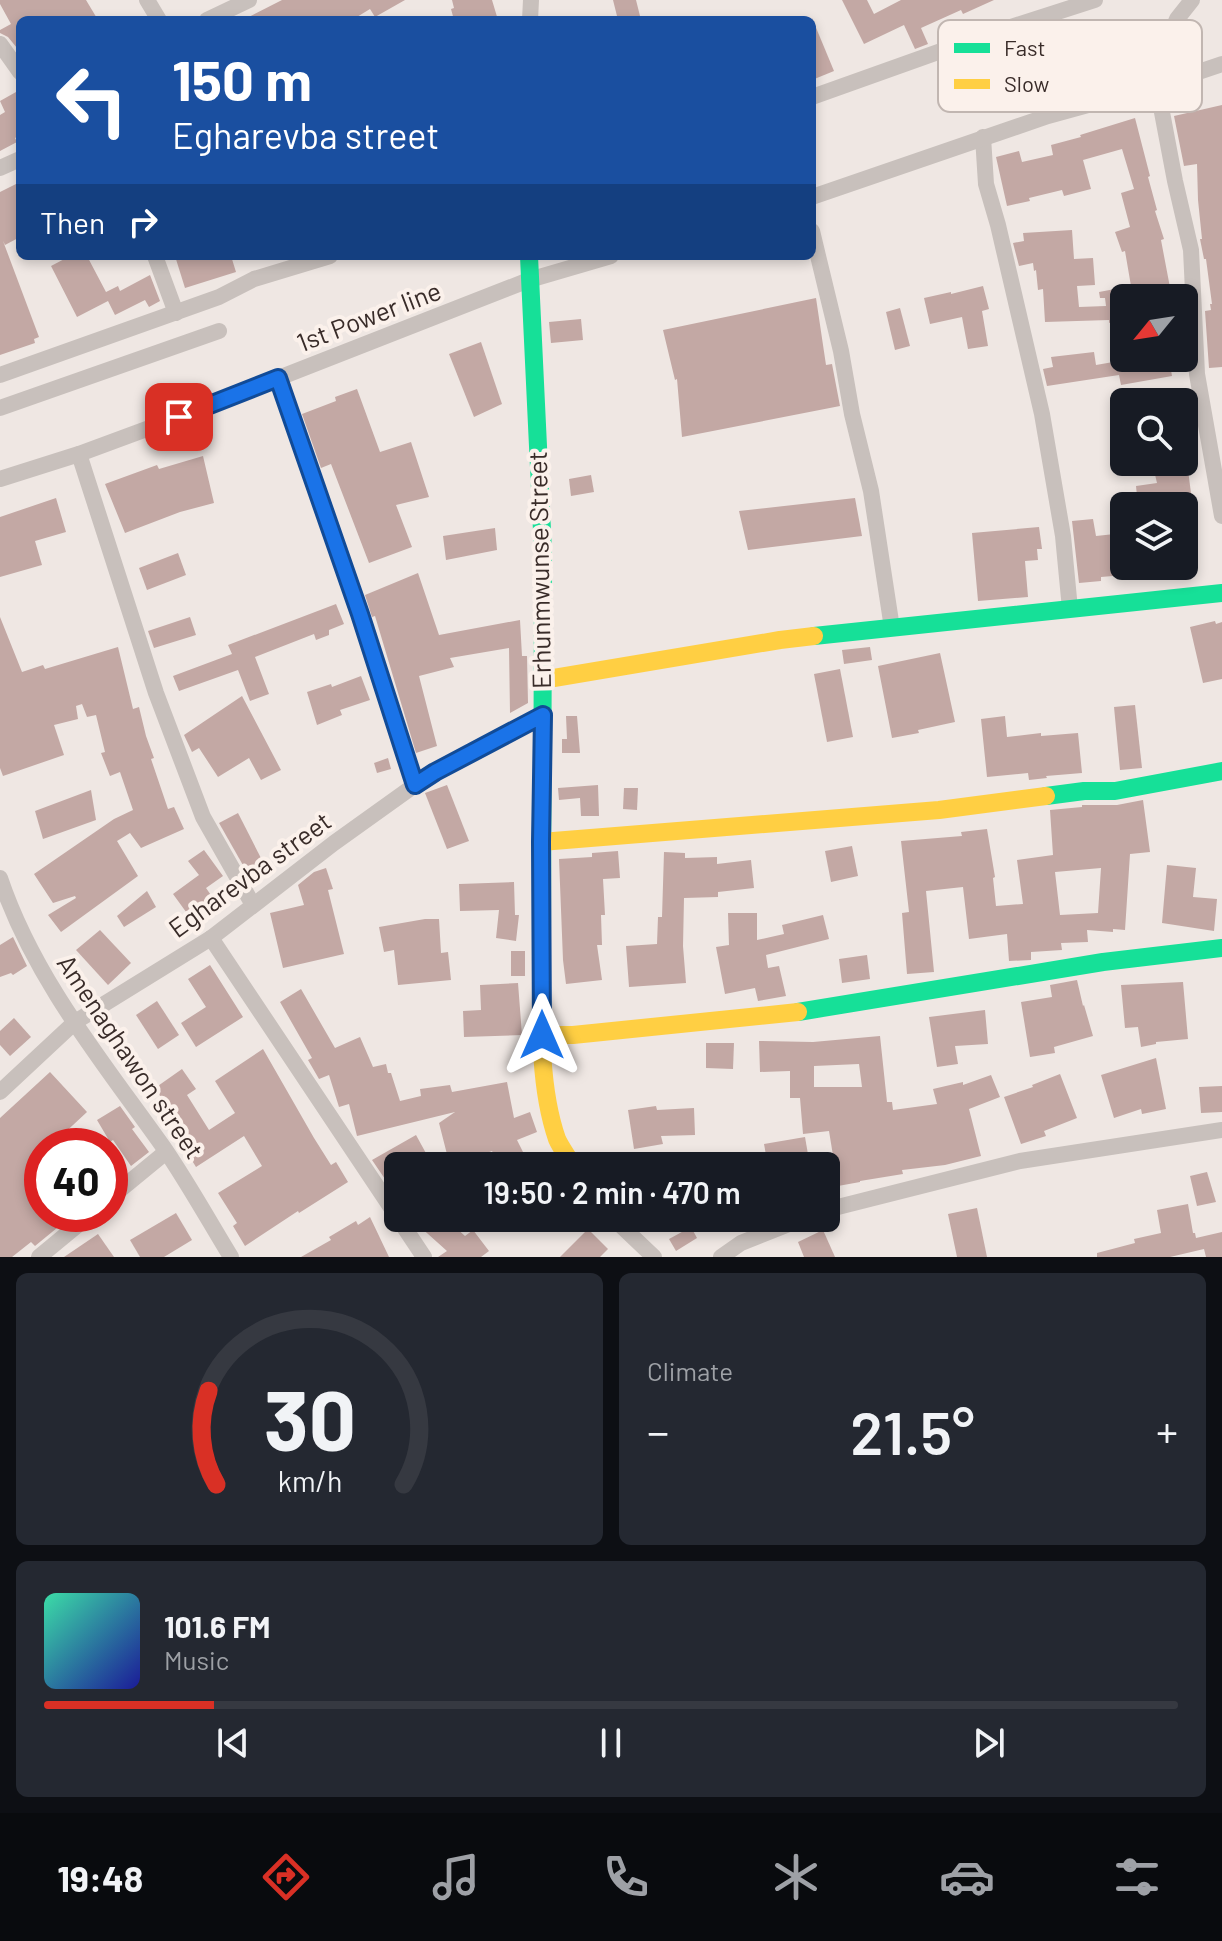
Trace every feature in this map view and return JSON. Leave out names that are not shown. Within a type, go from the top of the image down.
[{"type":"street","points":[[215,16],[249,0]]},
{"type":"street","points":[[1033,20],[1095,0]]},
{"type":"street","points":[[1177,20],[1192,0]]},
{"type":"street","points":[[0,44],[16,66]]},
{"type":"street","points":[[816,96],[938,52]]},
{"type":"street","points":[[1202,71],[1222,64]]},
{"type":"street","points":[[816,196],[1062,112]]},
{"type":"street","points":[[1156,112],[1191,250],[1197,374],[1222,516]]},
{"type":"street","points":[[983,137],[986,184],[1042,414],[1063,536],[1070,609]]},
{"type":"street","points":[[816,248],[871,491],[892,628]]},
{"type":"street","points":[[156,260],[176,313]]},
{"type":"street","points":[[0,375],[219,297],[254,279],[317,260]]},
{"type":"street","name":"Erhunmwunse Street","points":[[529,260],[543,552],[542,1035],[546,1095],[558,1141],[565,1152]]},
{"type":"street","name":"1st Power line","points":[[0,479],[79,454],[529,280],[597,260]]},
{"type":"street","points":[[0,408],[219,331]]},
{"type":"street","points":[[278,378],[360,614],[415,785]]},
{"type":"street","points":[[79,454],[156,693],[203,817],[253,905]]},
{"type":"street","points":[[542,680],[780,640],[1222,593]]},
{"type":"street","name":"Egharevba street","points":[[0,1092],[75,1022],[211,938],[415,785],[543,715]]},
{"type":"street","points":[[541,842],[939,810],[1084,791],[1115,791],[1222,771]]},
{"type":"street","name":"Amenaghawon street","points":[[0,878],[5,912],[75,1022],[166,1152],[231,1257]]},
{"type":"street","points":[[211,938],[384,1197]]},
{"type":"street","points":[[542,1035],[573,1035],[809,1011],[1103,962],[1222,948]]},
{"type":"street","points":[[840,1206],[1020,1161],[1222,1130]]},
{"type":"street","points":[[128,1183],[166,1152]]},
{"type":"street","points":[[39,1257],[69,1232]]},
{"type":"street","points":[[407,1232],[424,1257]]},
{"type":"street","points":[[626,1232],[654,1257]]},
{"type":"street","points":[[721,1257],[741,1243],[769,1232]]},
{"type":"building","points":[[0,0],[86,0],[96,16],[16,16],[16,47],[0,33],[11,24]]},
{"type":"building","points":[[282,0],[405,0],[377,16],[370,9],[359,16],[251,16]]},
{"type":"building","points":[[452,0],[492,0],[497,16],[453,16],[451,9],[454,8]]},
{"type":"building","points":[[613,0],[636,0],[640,16],[617,16]]},
{"type":"building","points":[[842,0],[867,0],[874,14],[901,0],[994,0],[963,14],[961,10],[921,28],[928,44],[915,49],[904,25],[864,44]]},
{"type":"building","points":[[816,28],[834,71],[816,78]]},
{"type":"building","points":[[16,92],[16,143],[0,151],[0,115],[5,112],[0,101]]},
{"type":"building","points":[[1222,105],[1222,367],[1209,368],[1205,311],[1211,310],[1212,304],[1200,239],[1197,164],[1184,166],[1174,116]]},
{"type":"building","points":[[1135,118],[1164,239],[1161,240],[1169,284],[1131,284],[1125,251],[1122,252],[1115,232],[1130,227],[1121,193],[1134,189],[1122,149],[1083,160],[1091,189],[1064,196],[1062,190],[1007,206],[996,157],[1019,151],[1022,162],[1053,155],[1051,145]]},
{"type":"building","points":[[16,184],[16,239],[5,245],[3,241],[39,337],[34,339],[35,343],[0,355],[0,192]]},
{"type":"building","points":[[1072,230],[1074,259],[1093,258],[1095,285],[1077,286],[1079,307],[1106,306],[1105,298],[1100,298],[1099,292],[1110,290],[1110,323],[1109,320],[1045,322],[1043,289],[1038,290],[1036,270],[1033,263],[1019,266],[1013,243],[1024,241],[1023,233]]},
{"type":"building","points":[[62,260],[89,260],[106,292],[118,286],[120,291],[150,275],[160,301],[149,307],[145,300],[115,315],[108,301],[77,317],[51,266]]},
{"type":"building","points":[[176,260],[232,260],[236,272],[185,288]]},
{"type":"building","points":[[983,286],[989,309],[982,311],[988,346],[968,349],[962,317],[930,324],[924,298]]},
{"type":"building","points":[[816,298],[826,365],[832,364],[840,406],[682,437],[677,379],[663,330]]},
{"type":"building","points":[[900,308],[910,346],[895,350],[886,312]]},
{"type":"building","points":[[581,319],[583,340],[551,343],[549,322]]},
{"type":"building","points":[[481,342],[502,404],[474,417],[449,354]]},
{"type":"building","points":[[1094,352],[1096,365],[1110,363],[1110,372],[1171,372],[1172,376],[1121,385],[1119,375],[1047,386],[1043,369],[1053,367],[1051,357]]},
{"type":"building","points":[[357,389],[380,452],[411,442],[429,497],[396,505],[412,547],[369,563],[331,464],[321,468],[302,414]]},
{"type":"building","points":[[203,456],[214,503],[125,533],[105,484],[157,465],[159,469]]},
{"type":"building","points":[[591,475],[594,492],[571,496],[569,479]]},
{"type":"building","points":[[1155,476],[1189,476],[1191,492],[1137,492],[1136,486],[1157,483]]},
{"type":"building","points":[[56,498],[66,532],[35,541],[42,565],[0,577],[0,517]]},
{"type":"building","points":[[855,498],[862,536],[748,550],[739,511]]},
{"type":"building","points":[[1093,519],[1096,536],[1110,534],[1110,576],[1101,577],[1101,581],[1079,583],[1072,521]]},
{"type":"building","points":[[1039,527],[1042,549],[1037,549],[1038,560],[1025,561],[1028,597],[978,601],[972,533]]},
{"type":"building","points":[[495,528],[497,550],[446,560],[443,536]]},
{"type":"building","points":[[178,553],[186,575],[147,590],[139,568]]},
{"type":"building","points":[[418,573],[439,635],[520,620],[522,656],[527,656],[528,703],[510,713],[509,648],[450,658],[454,667],[419,676],[437,746],[416,753],[375,616],[372,617],[365,595]]},
{"type":"building","points":[[336,604],[344,624],[329,630],[329,635],[316,640],[314,634],[255,657],[269,694],[250,701],[238,670],[179,691],[173,676],[232,654],[228,645]]},
{"type":"building","points":[[0,617],[22,672],[43,665],[45,669],[118,647],[133,709],[139,707],[154,758],[151,759],[168,809],[174,807],[184,829],[141,848],[130,833],[117,841],[138,876],[61,932],[48,915],[76,898],[53,903],[34,874],[114,819],[133,810],[120,772],[110,776],[101,753],[105,752],[96,715],[87,717],[82,704],[76,706],[78,719],[54,725],[64,755],[3,776],[0,768]]},
{"type":"building","points":[[190,617],[196,635],[154,648],[148,631]]},
{"type":"building","points":[[1215,621],[1216,624],[1222,622],[1222,679],[1203,683],[1190,627]]},
{"type":"building","points":[[870,647],[872,660],[844,664],[842,650]]},
{"type":"building","points":[[940,653],[955,722],[892,738],[878,666]]},
{"type":"building","points":[[840,669],[853,737],[827,742],[814,674]]},
{"type":"building","points":[[361,676],[370,700],[340,710],[342,715],[317,725],[307,692]]},
{"type":"building","points":[[242,696],[281,770],[261,780],[249,758],[218,777],[199,748],[192,752],[184,735]]},
{"type":"building","points":[[1135,705],[1142,768],[1120,770],[1114,707]]},
{"type":"building","points":[[566,716],[577,716],[580,753],[562,753],[562,739],[567,739]]},
{"type":"building","points":[[1005,716],[1007,737],[1078,733],[1082,773],[1029,780],[1028,773],[987,777],[981,719]]},
{"type":"building","points":[[388,758],[391,769],[377,773],[374,763]]},
{"type":"building","points":[[447,785],[469,841],[447,849],[425,793]]},
{"type":"building","points":[[598,785],[599,816],[581,816],[580,798],[559,800],[558,788]]},
{"type":"building","points":[[624,788],[638,788],[637,810],[623,809]]},
{"type":"building","points":[[91,790],[96,820],[43,839],[35,811]]},
{"type":"building","points":[[1143,800],[1150,852],[1130,854],[1125,930],[1087,930],[1088,942],[1061,943],[1062,950],[1031,952],[1031,960],[1009,961],[1007,934],[969,939],[963,887],[926,891],[934,972],[907,974],[902,913],[909,912],[901,841],[962,836],[961,832],[987,829],[996,906],[1023,904],[1017,860],[1053,855],[1050,810],[1082,805],[1117,805]],"holes":[[[1101,868],[1098,913],[1060,915],[1055,872]]]},
{"type":"building","points":[[238,813],[265,866],[248,874],[219,823]]},
{"type":"building","points":[[852,846],[858,876],[831,882],[825,851]]},
{"type":"building","points":[[204,850],[223,876],[206,888],[213,898],[189,916],[173,894],[199,875],[188,861]]},
{"type":"building","points":[[618,851],[620,878],[603,879],[605,915],[601,915],[602,945],[597,945],[602,980],[566,984],[559,859],[592,857],[592,853]]},
{"type":"building","points":[[664,852],[685,853],[685,858],[717,857],[717,864],[751,860],[754,888],[718,892],[718,897],[684,898],[686,983],[629,987],[626,946],[657,944],[658,917],[662,917]]},
{"type":"building","points":[[1167,865],[1196,868],[1193,897],[1217,899],[1214,931],[1162,923]]},
{"type":"building","points":[[326,868],[333,889],[328,890],[344,954],[283,968],[270,913],[304,905],[298,885],[314,872]]},
{"type":"building","points":[[514,882],[515,915],[519,915],[516,941],[496,938],[499,910],[460,911],[459,884]]},
{"type":"building","points":[[147,891],[156,907],[124,927],[117,916]]},
{"type":"building","points":[[728,913],[757,913],[757,940],[784,934],[782,925],[823,915],[829,939],[766,955],[768,968],[779,966],[786,996],[758,1001],[755,988],[725,994],[716,947],[729,945]]},
{"type":"building","points":[[439,919],[441,953],[448,952],[451,980],[398,985],[394,950],[384,952],[379,927]]},
{"type":"building","points":[[100,930],[131,963],[108,985],[76,950]]},
{"type":"building","points":[[13,937],[27,966],[13,975],[0,977],[0,945]]},
{"type":"building","points":[[511,951],[525,951],[525,976],[511,976]]},
{"type":"building","points":[[867,955],[870,979],[842,983],[839,959]]},
{"type":"building","points":[[210,965],[243,1017],[196,1047],[181,1023],[206,1007],[188,979]]},
{"type":"building","points":[[1077,980],[1093,1036],[1054,1047],[1055,1053],[1030,1057],[1021,1002],[1052,997],[1050,985]]},
{"type":"building","points":[[1183,982],[1188,1039],[1156,1042],[1141,1047],[1138,1027],[1125,1028],[1121,985]]},
{"type":"building","points":[[518,983],[522,1035],[464,1037],[463,1011],[481,1010],[480,985]]},
{"type":"building","points":[[301,989],[335,1048],[360,1037],[373,1067],[386,1064],[400,1101],[421,1096],[420,1089],[450,1085],[452,1092],[507,1082],[514,1118],[530,1112],[537,1132],[517,1140],[523,1152],[446,1152],[439,1123],[455,1112],[357,1136],[349,1104],[339,1107],[329,1075],[319,1079],[308,1060],[312,1058],[280,1002]]},
{"type":"building","points":[[157,1001],[179,1035],[158,1049],[136,1015]]},
{"type":"building","points":[[985,1010],[988,1044],[955,1046],[958,1064],[937,1067],[929,1017]]},
{"type":"building","points":[[14,1018],[31,1037],[10,1056],[0,1045],[0,1031]]},
{"type":"building","points":[[880,1036],[887,1102],[892,1102],[893,1110],[937,1104],[933,1089],[963,1082],[963,1085],[991,1075],[1000,1097],[969,1109],[981,1156],[945,1165],[902,1170],[903,1174],[840,1186],[840,1152],[832,1152],[829,1131],[803,1134],[800,1098],[790,1098],[790,1071],[760,1072],[759,1041],[813,1042]],"holes":[[[859,1064],[862,1087],[814,1087],[814,1066]]]},
{"type":"building","points":[[706,1043],[734,1043],[733,1069],[706,1068]]},
{"type":"building","points":[[263,1049],[331,1165],[336,1162],[348,1182],[245,1246],[233,1226],[237,1223],[218,1193],[262,1166],[244,1136],[196,1167],[183,1146],[190,1142],[155,1088],[182,1069],[196,1089],[187,1095],[209,1130],[235,1113],[215,1081]]},
{"type":"building","points":[[1156,1058],[1166,1109],[1142,1114],[1141,1109],[1114,1118],[1101,1075]]},
{"type":"building","points":[[50,1072],[87,1112],[70,1128],[24,1128],[24,1232],[52,1232],[35,1246],[31,1242],[12,1257],[0,1257],[0,1118]]},
{"type":"building","points":[[1060,1074],[1077,1118],[1044,1131],[1046,1136],[1021,1144],[1004,1097]]},
{"type":"building","points":[[1222,1086],[1222,1112],[1201,1113],[1199,1087]]},
{"type":"building","points":[[120,1106],[149,1152],[131,1166],[128,1162],[128,1128],[102,1128],[97,1120]]},
{"type":"building","points":[[656,1106],[657,1110],[694,1108],[695,1135],[661,1136],[663,1144],[634,1149],[628,1110]]},
{"type":"building","points":[[416,1135],[425,1152],[386,1152]]},
{"type":"building","points":[[805,1137],[808,1152],[765,1152],[764,1144]]},
{"type":"building","points":[[384,1153],[384,1178],[372,1160]]},
{"type":"building","points":[[1207,1172],[1216,1202],[1197,1206],[1190,1176]]},
{"type":"building","points":[[1188,1204],[1196,1238],[1222,1232],[1222,1257],[1206,1257],[1204,1249],[1170,1257],[1097,1257],[1097,1253],[1135,1243],[1134,1239],[1161,1233],[1157,1210]]},
{"type":"building","points":[[977,1208],[987,1257],[957,1257],[948,1214]]},
{"type":"building","points":[[176,1213],[192,1240],[164,1257],[140,1257],[130,1240]]},
{"type":"building","points":[[370,1217],[389,1257],[301,1257],[356,1221],[358,1225]]},
{"type":"building","points":[[426,1232],[461,1232],[465,1236],[475,1232],[489,1251],[481,1257],[438,1257],[447,1251]]},
{"type":"building","points":[[585,1232],[591,1232],[608,1249],[600,1257],[560,1257]]},
{"type":"building","points":[[682,1232],[694,1232],[697,1238],[676,1251],[669,1239]]},
{"type":"building","points":[[824,1232],[835,1257],[804,1257],[798,1242]]},
{"type":"building","points":[[98,1234],[114,1257],[64,1257]]},
{"type":"traffic: fast","points":[[529,260],[543,552],[542,939]]},
{"type":"traffic: fast","points":[[814,636],[1222,593]]},
{"type":"traffic: fast","points":[[1046,796],[1115,791],[1222,771]]},
{"type":"traffic: fast","points":[[798,1012],[1103,962],[1222,948]]},
{"type":"traffic: slow","points":[[542,680],[814,636]]},
{"type":"traffic: slow","points":[[541,842],[939,810],[1046,796]]},
{"type":"traffic: slow","points":[[542,939],[543,1066],[550,1116],[565,1152]]},
{"type":"traffic: slow","points":[[542,1035],[573,1035],[798,1012]]},
{"type":"route","points":[[179,417],[278,378],[360,614],[415,785],[543,715],[542,1035]]}]
